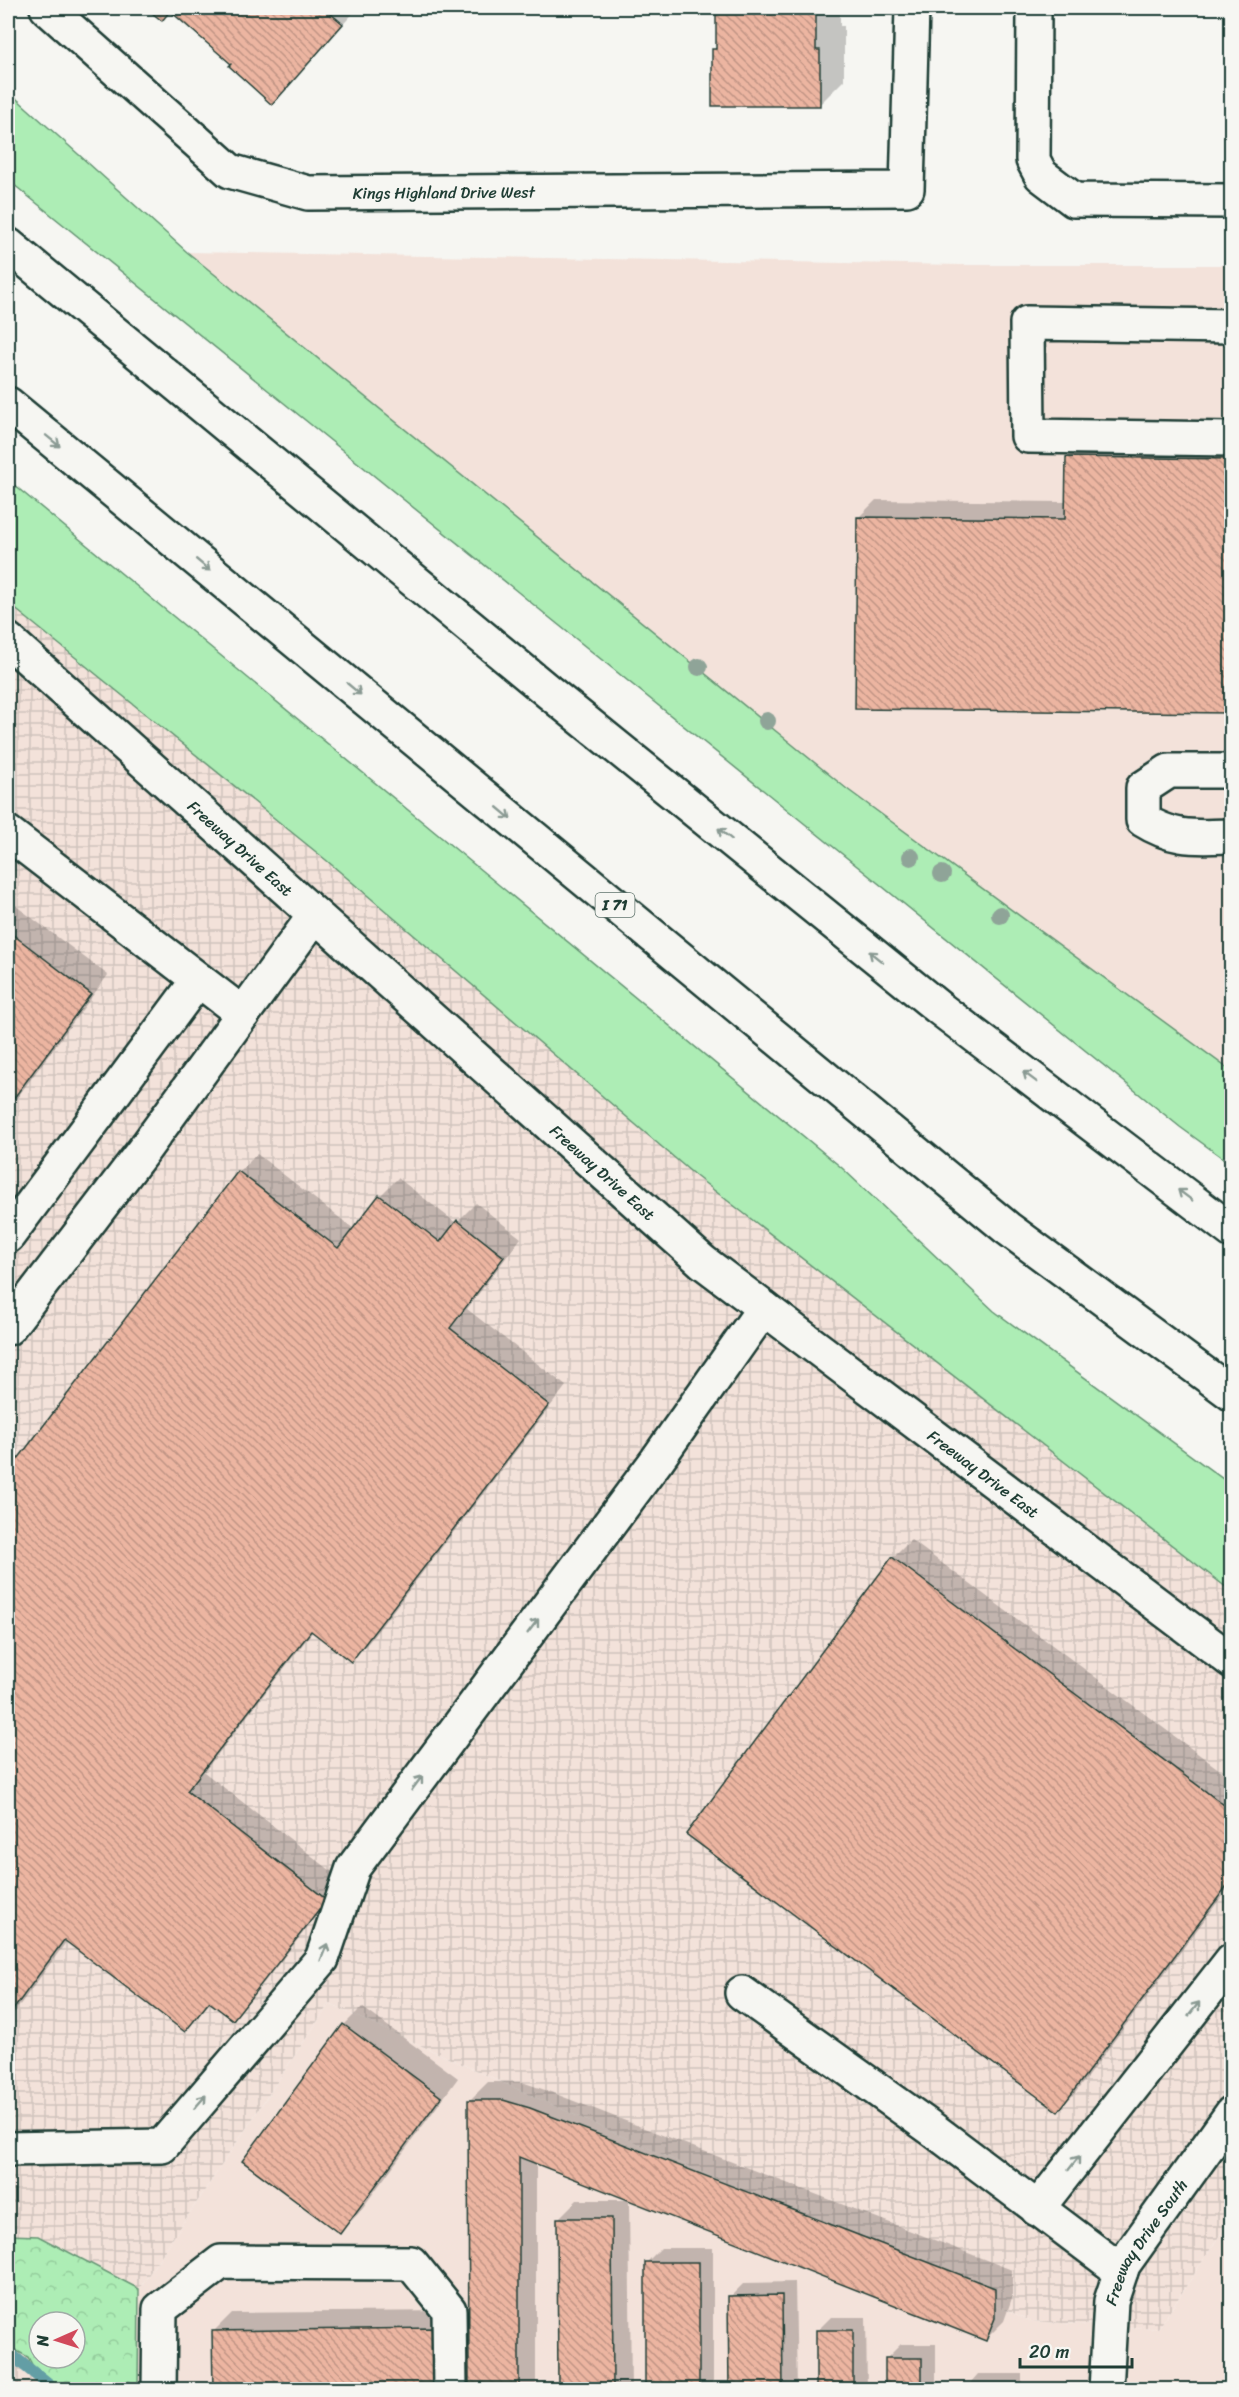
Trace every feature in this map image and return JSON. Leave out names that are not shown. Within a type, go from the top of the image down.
[{"type":"main road","name":"Kings Highland Drive West","points":[[46,8],[230,171],[308,193],[907,189],[912,8]]},
{"type":"main road","points":[[1034,8],[1033,160],[1041,175],[1074,200],[1232,201]]},
{"type":"main road","points":[[8,245],[559,700],[939,1008],[1232,1231]]},
{"type":"main road","points":[[1232,326],[1027,323],[1028,436],[1232,439]]},
{"type":"main road","name":"I 71","points":[[8,404],[1007,1228],[1232,1394]]},
{"type":"main road","name":"Freeway Drive East","points":[[8,640],[703,1262],[1232,1661]]},
{"type":"main road","points":[[1232,771],[1169,771],[1143,788],[1143,820],[1162,832],[1189,837],[1232,836]]},
{"type":"main road","points":[[8,833],[243,1014]]},
{"type":"main road","points":[[8,1328],[143,1151],[315,915]]},
{"type":"main road","points":[[8,1236],[198,980]]},
{"type":"main road","points":[[8,2150],[162,2146],[322,1959],[353,1868],[657,1460],[764,1308]]},
{"type":"main road","points":[[1038,2209],[1232,1960]]},
{"type":"main road","points":[[742,1993],[935,2131],[1120,2271]]},
{"type":"main road","name":"Freeway Drive South","points":[[1106,2390],[1111,2301],[1120,2271],[1221,2152],[1232,2113]]},
{"type":"main road","points":[[159,2390],[160,2309],[221,2262],[411,2263],[449,2310],[450,2390]]},
{"type":"shaded area","points":[[187,252],[963,265],[1231,265],[1231,1071],[847,790]]},
{"type":"shaded area","points":[[8,603],[326,860],[697,1177],[1231,1591],[1231,2218],[1158,2329],[1031,2321],[329,2004],[139,2289],[39,2236],[8,2235]]},
{"type":"shaded area","points":[[329,2004],[1031,2321],[1158,2329],[1231,2218],[1231,2389],[138,2390],[139,2289]]},
{"type":"shaded area","points":[[8,2346],[27,2356],[27,2370],[35,2370],[45,2389],[8,2389]]},
{"type":"green space","points":[[8,91],[187,252],[847,789],[1231,1071],[1231,1164],[1180,1127],[8,180]]},
{"type":"green space","points":[[8,480],[842,1168],[994,1311],[1231,1485],[1231,1591],[697,1177],[326,860],[8,603]]},
{"type":"green space","points":[[8,2235],[38,2236],[139,2289],[138,2389],[45,2389],[35,2370],[87,2370],[87,2310],[27,2310],[27,2356],[8,2346]]},
{"type":"building","points":[[146,8],[324,8],[343,24],[272,105],[229,66],[231,64],[170,11],[162,21]]},
{"type":"building","points":[[716,8],[816,8],[816,50],[820,50],[820,106],[712,106],[712,49],[716,49]]},
{"type":"building","points":[[1066,457],[1232,459],[1232,713],[855,709],[857,517],[1065,519]]},
{"type":"building","points":[[8,931],[91,994],[8,1106]]},
{"type":"building","points":[[238,1171],[338,1248],[379,1195],[440,1242],[457,1220],[504,1257],[450,1328],[549,1405],[351,1662],[311,1631],[187,1791],[327,1900],[233,2020],[209,2002],[185,2032],[64,1940],[8,2017],[8,1472]]},
{"type":"building","points":[[892,1557],[1232,1811],[1232,1879],[1058,2112],[686,1834]]},
{"type":"building","points":[[343,2024],[441,2097],[340,2234],[242,2161]]},
{"type":"building","points":[[468,2100],[503,2100],[530,2108],[995,2288],[995,2318],[986,2341],[519,2157],[519,2390],[469,2390]]},
{"type":"building","points":[[557,2218],[612,2218],[613,2390],[558,2390]]},
{"type":"building","points":[[645,2262],[699,2262],[699,2390],[645,2390]]},
{"type":"building","points":[[782,2295],[783,2390],[729,2390],[728,2296]]},
{"type":"building","points":[[435,2328],[436,2390],[213,2390],[212,2331]]},
{"type":"building","points":[[816,2330],[853,2330],[853,2390],[816,2390]]},
{"type":"building","points":[[885,2358],[922,2358],[922,2390],[885,2390]]},
{"type":"building","points":[[963,2387],[1009,2387],[1009,2390],[963,2390]]},
{"type":"waterway","points":[[8,2352],[50,2386],[50,2390]]}]
